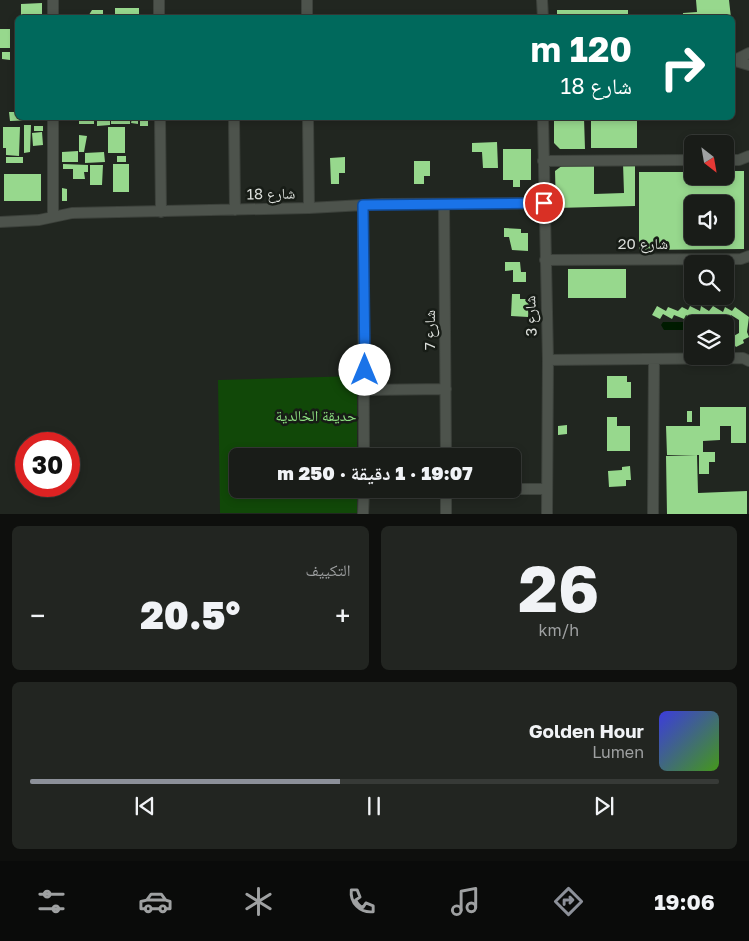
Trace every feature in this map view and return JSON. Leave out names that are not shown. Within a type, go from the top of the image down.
[{"type":"street","points":[[53,0],[53,15]]},
{"type":"street","points":[[159,0],[159,15]]},
{"type":"street","points":[[307,0],[307,15]]},
{"type":"street","points":[[542,0],[543,15]]},
{"type":"street","points":[[735,60],[749,53]]},
{"type":"street","points":[[735,60],[749,65]]},
{"type":"street","points":[[53,120],[53,216]]},
{"type":"street","points":[[160,120],[161,212]]},
{"type":"street","points":[[234,120],[235,210]]},
{"type":"street","points":[[308,120],[309,208]]},
{"type":"street","name":"شارع 3","points":[[543,120],[548,360],[547,514]]},
{"type":"street","points":[[734,160],[749,156]]},
{"type":"street","points":[[543,161],[684,160]]},
{"type":"street","points":[[739,160],[749,164]]},
{"type":"street","name":"شارع 18","points":[[0,222],[39,220],[72,213],[309,208],[363,205],[544,203]]},
{"type":"street","name":"شارع 7","points":[[444,204],[446,448]]},
{"type":"street","points":[[363,205],[364,448]]},
{"type":"street","name":"شارع 20","points":[[545,260],[746,259]]},
{"type":"street","points":[[548,360],[747,358]]},
{"type":"street","points":[[653,514],[654,360]]},
{"type":"street","points":[[365,390],[446,389]]},
{"type":"street","points":[[521,489],[547,489]]},
{"type":"street","points":[[363,514],[364,498]]},
{"type":"street","points":[[446,498],[446,514]]},
{"type":"green space","name":"حديقة الخالدية","points":[[357,376],[357,448],[229,448],[229,498],[357,498],[357,513],[220,513],[218,380]]},
{"type":"shaded area","points":[[663,322],[684,322],[684,330],[664,330],[661,325]]},
{"type":"building","points":[[696,0],[729,0],[731,15],[683,15],[683,13],[697,12]]},
{"type":"building","points":[[42,3],[42,15],[21,15],[21,4]]},
{"type":"building","points":[[115,8],[139,8],[139,15],[115,15]]},
{"type":"building","points":[[92,10],[103,10],[103,15],[89,15]]},
{"type":"building","points":[[557,10],[628,10],[628,15],[557,15]]},
{"type":"building","points":[[0,29],[10,29],[10,48],[0,48]]},
{"type":"building","points":[[2,52],[10,52],[10,60],[2,59]]},
{"type":"building","points":[[9,112],[15,112],[15,120],[34,120],[10,121]]},
{"type":"building","points":[[79,120],[94,120],[94,124],[79,124]]},
{"type":"building","points":[[97,120],[110,120],[110,125],[97,126]]},
{"type":"building","points":[[111,120],[130,120],[130,124],[111,124]]},
{"type":"building","points":[[132,120],[138,120],[138,124],[131,123]]},
{"type":"building","points":[[140,120],[148,120],[148,126],[140,126]]},
{"type":"building","points":[[554,120],[584,120],[585,149],[560,149],[554,143]]},
{"type":"building","points":[[591,120],[637,120],[637,148],[591,148]]},
{"type":"building","points":[[24,125],[31,125],[30,152],[24,153]]},
{"type":"building","points":[[34,126],[43,126],[43,131],[34,131]]},
{"type":"building","points":[[3,127],[20,127],[19,156],[6,155],[6,148],[3,148]]},
{"type":"building","points":[[108,127],[125,127],[125,153],[108,153]]},
{"type":"building","points":[[42,132],[43,145],[33,146],[32,133]]},
{"type":"building","points":[[79,135],[87,136],[84,152],[79,152]]},
{"type":"building","points":[[497,142],[498,168],[483,168],[482,152],[472,152],[472,143]]},
{"type":"building","points":[[503,149],[531,149],[531,180],[520,180],[520,187],[513,187],[513,180],[503,180]]},
{"type":"building","points":[[78,151],[78,162],[62,162],[62,152]]},
{"type":"building","points":[[104,152],[105,162],[85,163],[85,153]]},
{"type":"building","points":[[117,156],[126,156],[126,162],[117,162]]},
{"type":"building","points":[[6,157],[23,157],[23,163],[6,163]]},
{"type":"building","points":[[345,157],[345,173],[339,173],[339,184],[331,184],[330,158]]},
{"type":"building","points":[[414,161],[430,161],[430,176],[424,176],[424,184],[414,184]]},
{"type":"building","points":[[623,163],[635,163],[635,206],[556,208],[555,171],[563,165],[594,164],[594,194],[624,193]]},
{"type":"building","points":[[63,164],[88,165],[88,172],[84,172],[85,179],[73,179],[73,169],[63,169]]},
{"type":"building","points":[[113,164],[129,164],[129,192],[113,192]]},
{"type":"building","points":[[90,165],[103,165],[102,185],[90,185]]},
{"type":"building","points":[[734,171],[744,171],[744,249],[639,250],[639,172],[684,172],[684,185],[734,185]]},
{"type":"building","points":[[4,174],[41,174],[41,201],[4,201]]},
{"type":"building","points":[[62,188],[67,189],[67,201],[62,201]]},
{"type":"building","points":[[504,228],[521,229],[521,233],[528,233],[528,251],[512,250],[509,237],[504,237]]},
{"type":"building","points":[[505,262],[520,262],[521,272],[526,272],[526,282],[513,282],[513,270],[505,271]]},
{"type":"building","points":[[568,269],[626,269],[626,298],[568,298]]},
{"type":"building","points":[[512,294],[520,294],[520,299],[529,299],[528,317],[511,316]]},
{"type":"building","points":[[657,306],[666,311],[668,307],[678,311],[682,307],[688,310],[690,306],[700,311],[701,306],[709,311],[713,306],[723,312],[725,307],[732,311],[735,307],[749,317],[747,332],[749,337],[743,340],[744,343],[736,347],[734,344],[734,336],[739,333],[739,320],[734,315],[684,315],[684,319],[674,315],[672,319],[663,314],[660,319],[652,315]]},
{"type":"building","points":[[607,376],[627,376],[627,382],[631,382],[631,398],[607,398]]},
{"type":"building","points":[[700,407],[746,407],[746,443],[731,443],[731,426],[720,426],[720,440],[703,441],[703,452],[715,452],[715,462],[709,462],[709,474],[699,474],[699,455],[667,455],[666,426],[700,426]]},
{"type":"building","points":[[687,411],[692,411],[692,422],[687,422]]},
{"type":"building","points":[[607,417],[617,417],[617,426],[630,426],[630,451],[607,451]]},
{"type":"building","points":[[567,425],[567,434],[558,435],[558,426]]},
{"type":"building","points":[[697,455],[698,493],[747,491],[747,514],[667,514],[666,456]]},
{"type":"building","points":[[630,466],[631,480],[626,480],[626,486],[609,487],[608,471],[622,470],[622,467]]},
{"type":"route","points":[[365,370],[363,205],[544,203]]}]
